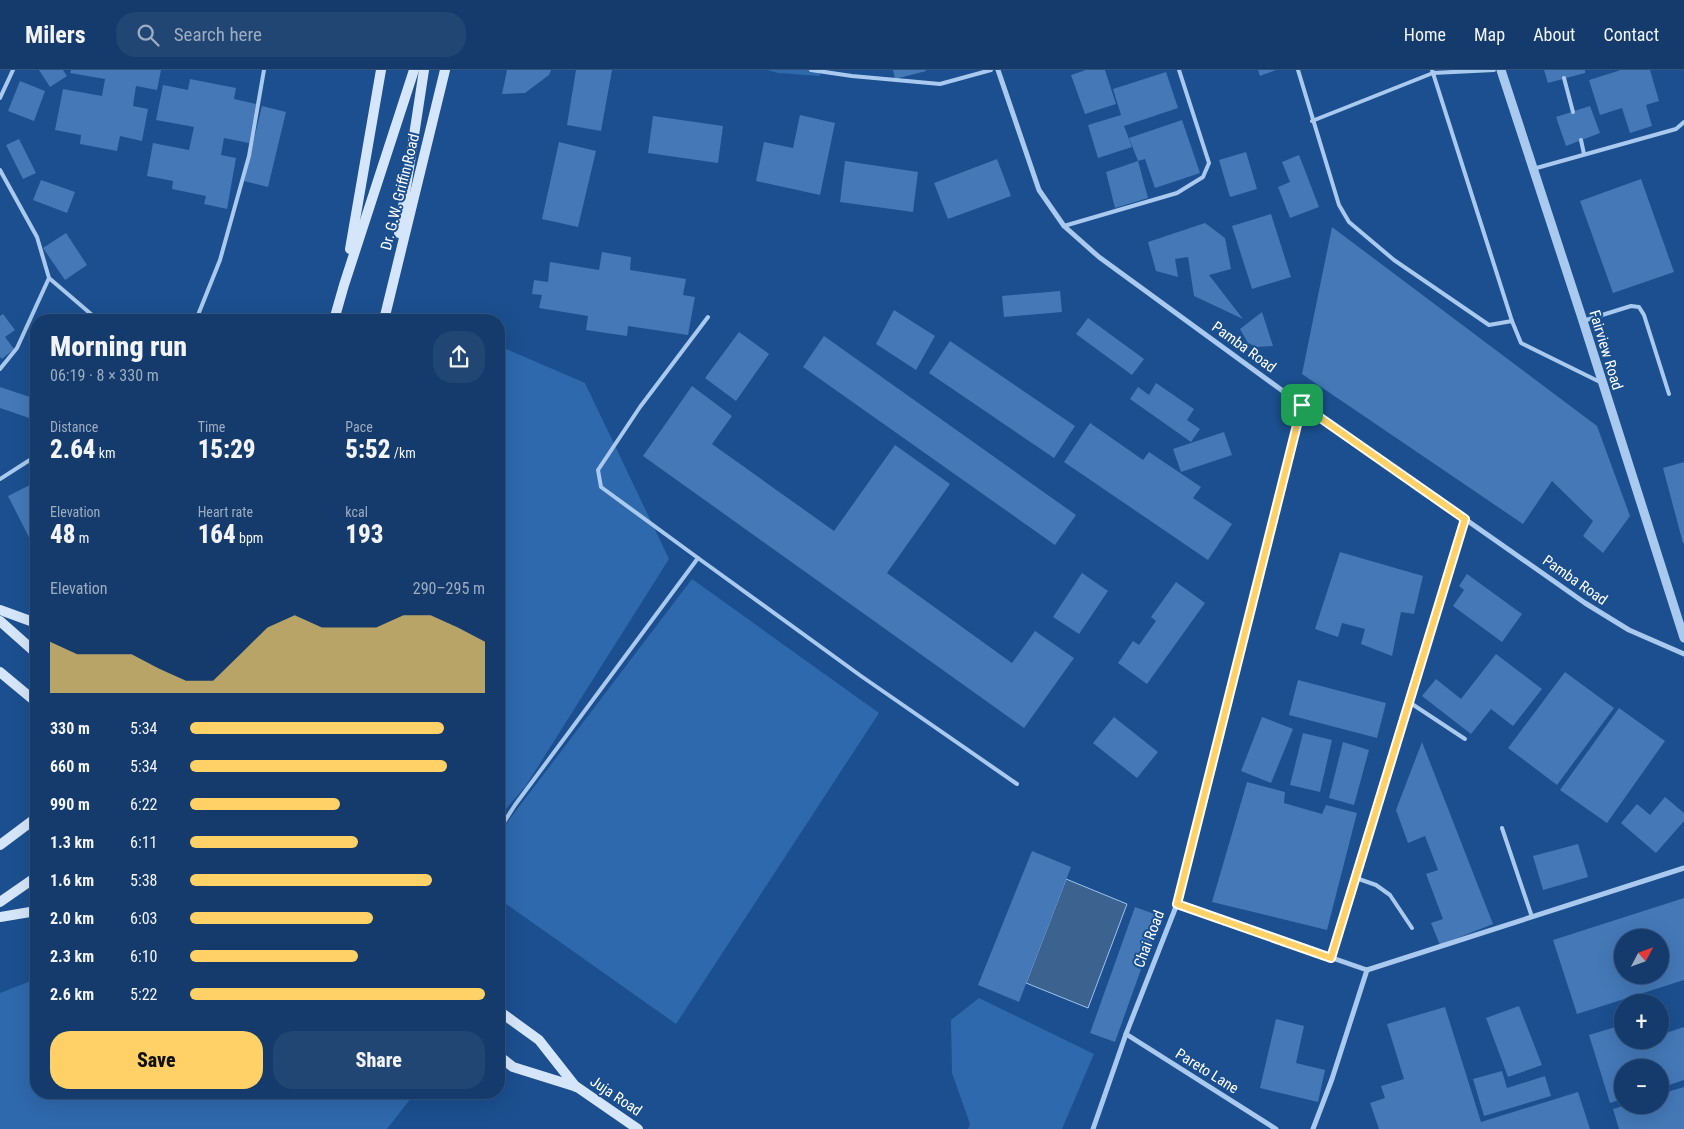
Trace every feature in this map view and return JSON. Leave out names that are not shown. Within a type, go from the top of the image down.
[{"type":"main road","name":"Dr. G.W. Griffin Road","points":[[344,285],[380,70]]},
{"type":"main road","name":"Dr. G.W. Griffin Road","points":[[336,314],[414,70]]},
{"type":"main road","points":[[390,298],[424,70]]},
{"type":"main road","name":"Dr. G.W. Griffin Road","points":[[386,314],[445,70]]},
{"type":"main road","points":[[0,610],[30,621]]},
{"type":"main road","points":[[0,621],[30,648]]},
{"type":"main road","points":[[0,672],[30,697]]},
{"type":"main road","points":[[0,845],[30,822]]},
{"type":"main road","points":[[0,902],[30,881]]},
{"type":"main road","points":[[0,917],[30,912]]},
{"type":"main road","name":"Juja Road","points":[[505,1015],[539,1040],[577,1087],[638,1129]]},
{"type":"main road","name":"Juja Road","points":[[505,1061],[513,1067],[577,1087]]},
{"type":"street","name":"Pamba Road","points":[[998,70],[1039,190],[1064,226],[1099,257],[1302,405],[1604,615],[1629,630],[1684,654]]},
{"type":"street","name":"Fairview Road","points":[[1501,70],[1584,321],[1684,638]]},
{"type":"street","name":"Chai Road","points":[[1093,1129],[1126,1034],[1177,904],[1302,405]]},
{"type":"street","points":[[1331,958],[1465,519]]},
{"type":"street","points":[[1177,904],[1367,970],[1684,868]]},
{"type":"street","points":[[1313,1129],[1332,1079],[1367,970]]},
{"type":"street","name":"Pareto Lane","points":[[1126,1034],[1276,1129]]},
{"type":"lane","points":[[0,98],[13,70]]},
{"type":"lane","points":[[198,314],[220,260],[249,156],[264,70]]},
{"type":"lane","points":[[811,70],[852,76],[940,84],[991,70]]},
{"type":"lane","points":[[850,70],[852,76]]},
{"type":"lane","points":[[1064,226],[1177,193],[1203,177],[1209,163],[1179,70]]},
{"type":"lane","points":[[1298,70],[1339,205],[1349,222],[1394,260],[1489,325],[1512,321]]},
{"type":"lane","points":[[1312,121],[1432,72],[1494,70]]},
{"type":"lane","points":[[1432,72],[1512,321],[1521,343],[1602,383]]},
{"type":"lane","points":[[1564,78],[1573,112]]},
{"type":"lane","points":[[1533,169],[1676,129],[1684,122]]},
{"type":"lane","points":[[1581,140],[1584,154]]},
{"type":"lane","points":[[0,170],[37,237],[48,278],[91,314]]},
{"type":"lane","points":[[32,314],[48,278]]},
{"type":"lane","points":[[1584,321],[1631,306],[1639,307],[1644,315],[1669,394]]},
{"type":"lane","points":[[708,317],[640,407],[598,470],[601,487],[861,676],[1016,784]]},
{"type":"lane","points":[[0,370],[17,348],[30,319]]},
{"type":"lane","points":[[0,479],[30,460]]},
{"type":"lane","points":[[505,821],[698,558]]},
{"type":"lane","points":[[1409,702],[1465,739]]},
{"type":"lane","points":[[1502,828],[1532,917]]},
{"type":"lane","points":[[1356,878],[1376,885],[1390,895],[1412,928]]},
{"type":"shaded area","points":[[767,70],[819,70],[820,76],[778,73]]},
{"type":"shaded area","points":[[505,349],[585,383],[669,559],[525,787],[505,810]]},
{"type":"shaded area","points":[[692,579],[879,713],[676,1024],[505,903],[505,825]]},
{"type":"shaded area","points":[[1066,879],[1127,904],[1088,1008],[1026,983]]},
{"type":"shaded area","points":[[30,981],[30,1099],[410,1099],[387,1129],[0,1129],[0,993]]},
{"type":"shaded area","points":[[979,998],[1094,1054],[1062,1129],[968,1129],[970,1124],[952,1073],[951,1020]]},
{"type":"building","points":[[39,70],[63,70],[67,76],[50,87]]},
{"type":"building","points":[[71,70],[161,70],[157,90],[136,86],[133,106],[148,109],[142,141],[120,136],[117,151],[80,144],[81,135],[55,130],[63,89],[102,96],[105,79],[70,73]]},
{"type":"building","points":[[507,70],[551,70],[549,75],[525,93],[502,94]]},
{"type":"building","points":[[576,70],[612,70],[601,131],[567,125]]},
{"type":"building","points":[[893,70],[926,70],[926,71],[895,79]]},
{"type":"building","points":[[1086,70],[1105,70],[1116,104],[1085,114],[1071,75]]},
{"type":"building","points":[[1258,70],[1276,70],[1260,76]]},
{"type":"building","points":[[1544,70],[1585,70],[1585,73],[1548,83]]},
{"type":"building","points":[[1621,70],[1650,70],[1659,101],[1646,105],[1652,126],[1630,133],[1622,108],[1600,115],[1589,80]]},
{"type":"building","points":[[1166,72],[1178,108],[1124,126],[1132,147],[1098,158],[1088,125],[1121,115],[1113,89]]},
{"type":"building","points":[[190,79],[236,88],[234,99],[256,104],[249,143],[224,138],[221,155],[236,158],[227,209],[204,204],[206,196],[172,189],[173,181],[147,176],[153,143],[189,150],[194,127],[156,120],[163,85],[188,90]]},
{"type":"building","points":[[20,81],[45,91],[34,121],[8,111]]},
{"type":"building","points":[[262,106],[286,112],[268,187],[244,181]]},
{"type":"building","points":[[1590,106],[1600,133],[1566,146],[1556,117]]},
{"type":"building","points":[[800,115],[835,123],[820,195],[756,181],[764,142],[793,148]]},
{"type":"building","points":[[653,116],[723,126],[718,163],[648,153]]},
{"type":"building","points":[[1182,120],[1200,173],[1155,188],[1145,159],[1138,161],[1129,138]]},
{"type":"building","points":[[19,139],[36,173],[23,179],[6,145]]},
{"type":"building","points":[[559,142],[596,151],[578,227],[542,219]]},
{"type":"building","points":[[1246,152],[1257,189],[1230,197],[1219,160]]},
{"type":"building","points":[[1299,155],[1319,207],[1290,218],[1278,187],[1290,182],[1282,162]]},
{"type":"building","points":[[997,159],[1011,196],[948,219],[934,183]]},
{"type":"building","points":[[845,161],[918,172],[913,212],[840,202]]},
{"type":"building","points":[[1138,161],[1148,198],[1115,208],[1106,172]]},
{"type":"building","points":[[1641,179],[1674,272],[1613,293],[1580,201]]},
{"type":"building","points":[[41,180],[75,192],[67,213],[33,200]]},
{"type":"building","points":[[1271,214],[1291,277],[1252,289],[1232,226]]},
{"type":"building","points":[[1205,223],[1225,238],[1231,269],[1209,275],[1243,319],[1194,296],[1188,257],[1175,259],[1178,277],[1156,271],[1148,242]]},
{"type":"building","points":[[1332,227],[1597,426],[1630,516],[1603,553],[1583,536],[1593,521],[1552,481],[1523,524],[1302,374]]},
{"type":"building","points":[[66,233],[87,265],[65,280],[43,248]]},
{"type":"building","points":[[602,252],[631,257],[630,270],[686,279],[683,295],[695,297],[688,335],[628,326],[627,336],[586,330],[588,316],[539,308],[542,295],[532,294],[534,280],[548,282],[550,262],[599,270]]},
{"type":"building","points":[[1060,291],[1062,312],[1004,317],[1002,296]]},
{"type":"building","points":[[894,310],[935,336],[916,370],[876,344]]},
{"type":"building","points":[[1262,312],[1273,346],[1257,347],[1248,343],[1240,329]]},
{"type":"building","points":[[3,314],[15,330],[5,337],[14,349],[2,359],[0,357],[0,316]]},
{"type":"building","points":[[1088,318],[1144,359],[1132,375],[1076,334]]},
{"type":"building","points":[[739,332],[769,354],[736,401],[705,378]]},
{"type":"building","points":[[824,336],[1076,515],[1055,545],[803,367]]},
{"type":"building","points":[[950,341],[1075,426],[1054,458],[929,373]]},
{"type":"building","points":[[1156,383],[1194,409],[1187,420],[1200,429],[1191,442],[1130,399],[1138,387],[1149,395]]},
{"type":"building","points":[[692,386],[732,416],[712,444],[834,531],[895,445],[950,484],[887,573],[1012,663],[1035,631],[1074,658],[1024,728],[643,456]]},
{"type":"building","points":[[0,387],[30,397],[30,418],[0,408]]},
{"type":"building","points":[[1090,423],[1143,460],[1149,452],[1201,487],[1193,498],[1232,524],[1208,560],[1064,462]]},
{"type":"building","points":[[1224,432],[1232,455],[1181,472],[1173,449]]},
{"type":"building","points":[[1684,462],[1684,543],[1683,543],[1663,468]]},
{"type":"building","points":[[30,485],[30,539],[8,496]]},
{"type":"building","points":[[1340,552],[1423,576],[1414,614],[1401,612],[1392,656],[1361,644],[1365,629],[1342,623],[1338,637],[1315,629]]},
{"type":"building","points":[[1082,573],[1108,591],[1079,634],[1053,617]]},
{"type":"building","points":[[1467,574],[1522,614],[1502,642],[1453,606],[1464,590],[1459,586]]},
{"type":"building","points":[[1176,582],[1205,603],[1147,684],[1118,663],[1133,641],[1139,645],[1156,621],[1151,617]]},
{"type":"building","points":[[1496,654],[1542,689],[1513,726],[1491,709],[1471,734],[1422,696],[1436,679],[1461,699]]},
{"type":"building","points":[[1565,672],[1614,708],[1557,785],[1508,748]]},
{"type":"building","points":[[1298,680],[1386,703],[1377,738],[1289,715]]},
{"type":"building","points":[[1619,708],[1665,741],[1607,823],[1560,790]]},
{"type":"building","points":[[1114,717],[1158,752],[1137,778],[1093,743]]},
{"type":"building","points":[[1262,717],[1293,729],[1271,783],[1241,771]]},
{"type":"building","points":[[1303,733],[1332,740],[1320,792],[1290,785]]},
{"type":"building","points":[[1343,742],[1369,750],[1354,805],[1329,798]]},
{"type":"building","points":[[1422,742],[1493,924],[1440,945],[1431,923],[1443,919],[1426,874],[1438,870],[1425,836],[1408,843],[1396,810]]},
{"type":"building","points":[[1247,782],[1285,792],[1284,803],[1322,814],[1326,805],[1357,813],[1327,930],[1212,902]]},
{"type":"building","points":[[1665,797],[1684,813],[1684,821],[1656,853],[1621,823],[1637,804],[1650,815]]},
{"type":"building","points":[[1578,844],[1588,877],[1543,890],[1533,856]]},
{"type":"building","points":[[1032,851],[1071,867],[1019,1002],[978,985]]},
{"type":"building","points":[[1684,898],[1684,980],[1640,994],[1614,994],[1614,1002],[1577,1014],[1553,940]]},
{"type":"building","points":[[1135,907],[1160,916],[1115,1042],[1090,1033]]},
{"type":"building","points":[[1519,1006],[1542,1065],[1508,1077],[1486,1018]]},
{"type":"building","points":[[1445,1007],[1481,1122],[1578,1092],[1590,1129],[1379,1129],[1370,1103],[1385,1098],[1381,1086],[1404,1079],[1387,1024]]},
{"type":"building","points":[[1276,1019],[1304,1026],[1296,1063],[1325,1070],[1318,1102],[1260,1088]]},
{"type":"building","points":[[1614,1027],[1614,1049],[1669,1049],[1669,1032],[1684,1027],[1684,1080],[1669,1085],[1669,1059],[1614,1059],[1614,1102],[1610,1103],[1589,1035]]},
{"type":"building","points":[[1502,1071],[1507,1088],[1545,1076],[1551,1096],[1484,1116],[1473,1079]]},
{"type":"building","points":[[1684,1087],[1684,1129],[1619,1129],[1614,1114],[1669,1114],[1669,1091]]},
{"type":"route","points":[[1302,405],[1465,519],[1331,958],[1177,904],[1302,405]]}]
